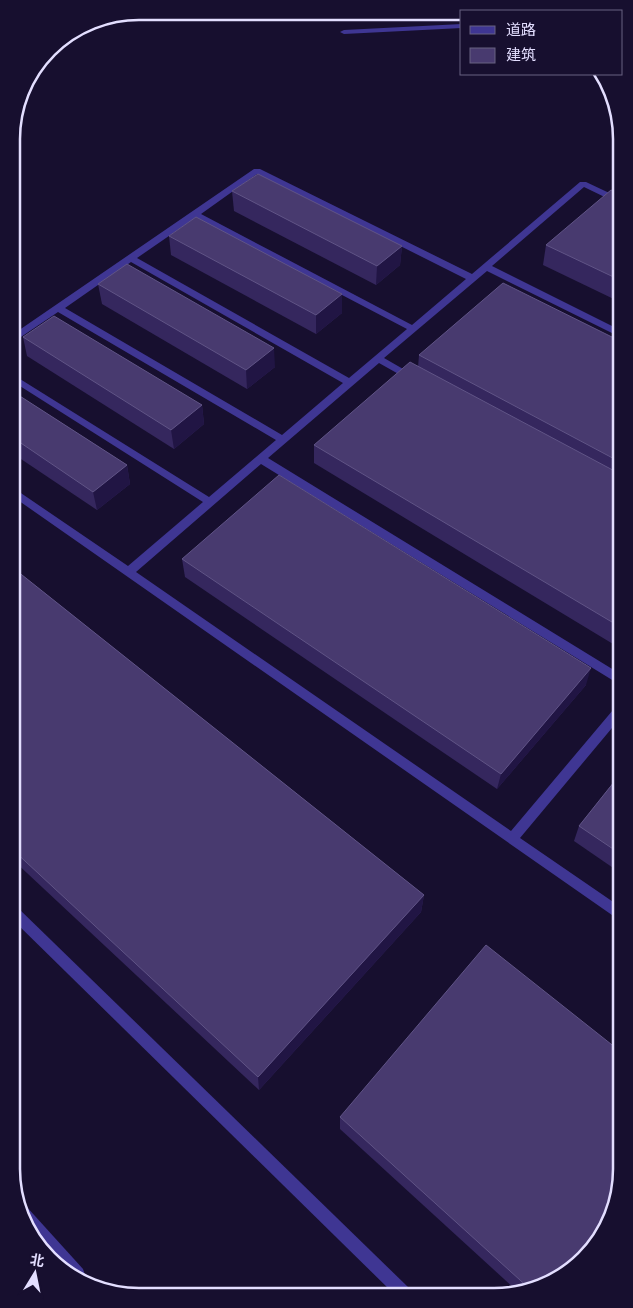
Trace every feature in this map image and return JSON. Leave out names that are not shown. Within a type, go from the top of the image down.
[{"type":"street","points":[[344,32],[460,26]]},
{"type":"street","points":[[41,1236],[64,1262]]},
{"type":"lane","points":[[20,334],[257,171],[472,278]]},
{"type":"lane","points":[[128,572],[583,184],[613,198]]},
{"type":"lane","points":[[195,214],[413,329]]},
{"type":"lane","points":[[131,258],[350,383]]},
{"type":"lane","points":[[486,267],[613,330]]},
{"type":"lane","points":[[58,308],[283,440]]},
{"type":"lane","points":[[378,359],[422,383]]},
{"type":"lane","points":[[20,382],[210,502]]},
{"type":"lane","points":[[261,459],[613,675]]},
{"type":"lane","points":[[20,497],[613,910]]},
{"type":"lane","points":[[512,839],[613,718]]},
{"type":"lane","points":[[20,919],[399,1288]]},
{"type":"building","points":[[258,174],[402,246],[377,266],[232,191]]},
{"type":"building","points":[[611,190],[613,191],[613,277],[546,245]]},
{"type":"building","points":[[196,217],[342,294],[316,315],[169,236]]},
{"type":"building","points":[[127,264],[274,348],[246,370],[98,284]]},
{"type":"building","points":[[503,283],[613,338],[613,458],[419,355]]},
{"type":"building","points":[[54,316],[202,405],[171,430],[23,337]]},
{"type":"building","points":[[410,362],[613,470],[613,623],[314,445]]},
{"type":"building","points":[[20,396],[127,465],[93,492],[20,442]]},
{"type":"building","points":[[279,475],[591,668],[501,774],[182,559]]},
{"type":"building","points":[[20,573],[424,895],[258,1077],[20,856]]},
{"type":"building","points":[[613,783],[613,849],[579,826]]},
{"type":"building","points":[[486,945],[613,1046],[613,1177],[611,1193],[604,1215],[584,1248],[573,1259],[547,1276],[525,1284],[340,1117]]}]
